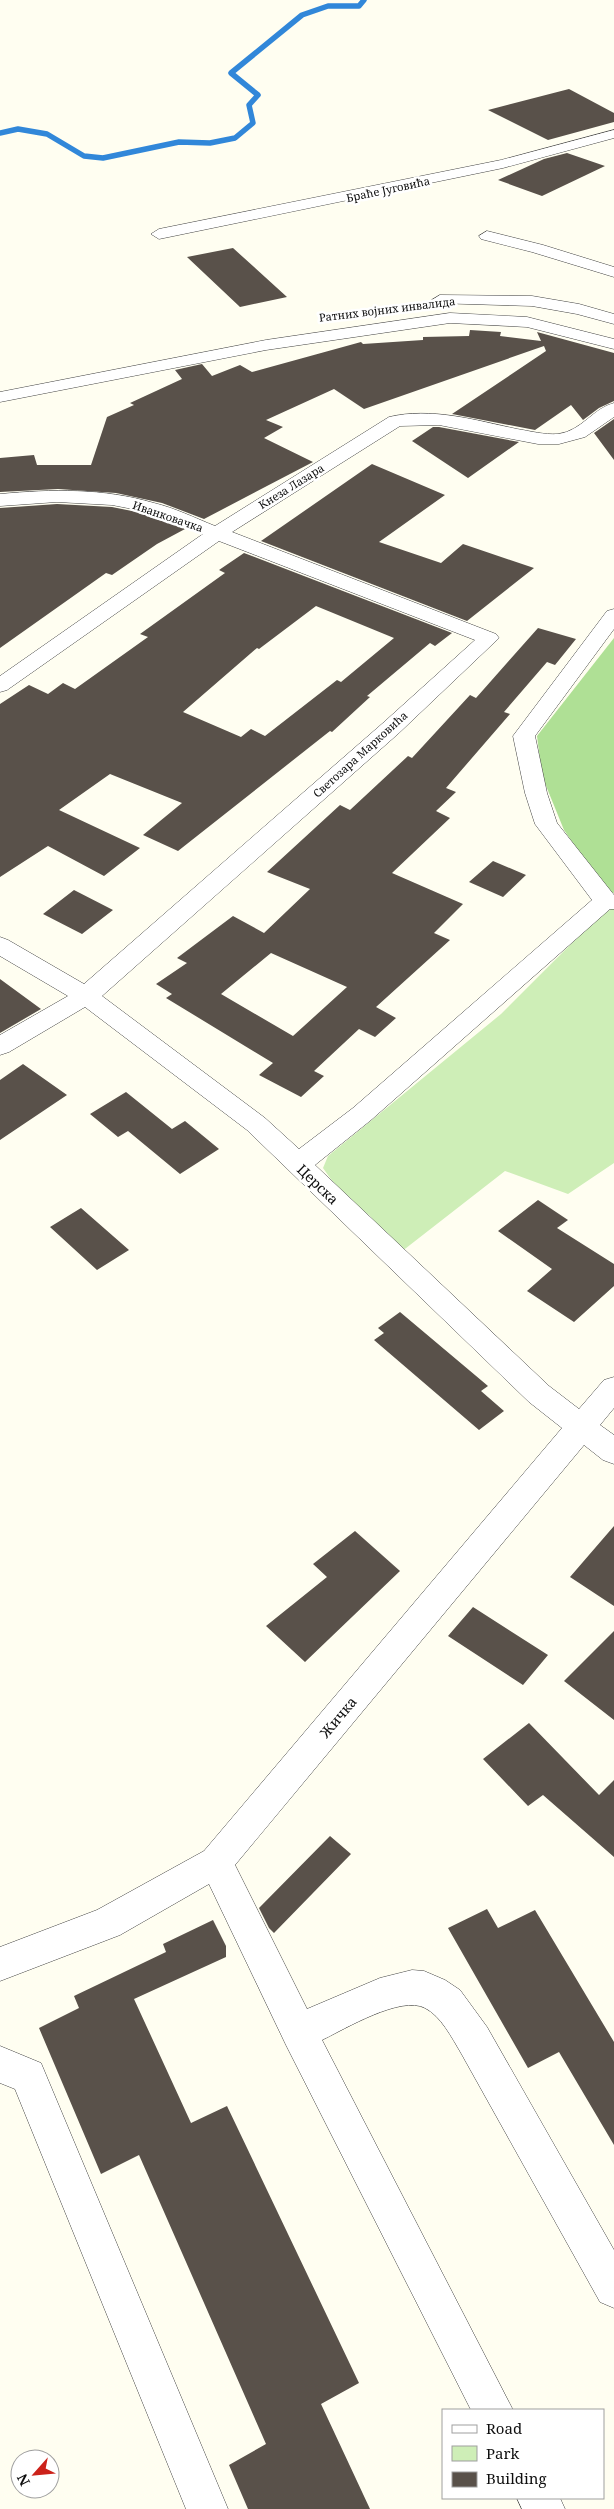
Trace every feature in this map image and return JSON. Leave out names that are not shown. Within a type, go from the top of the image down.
[{"type":"street","name":"Браће Југовића","points":[[159,234],[503,164],[614,134]]},
{"type":"street","points":[[585,142],[607,149]]},
{"type":"street","points":[[487,236],[536,248],[614,272]]},
{"type":"street","name":"Ратних војних инвалида","points":[[419,303],[448,299],[532,301],[579,309],[614,319]]},
{"type":"street","points":[[0,397],[260,346],[450,318],[527,322],[614,344]]},
{"type":"street","points":[[260,346],[267,330],[275,327]]},
{"type":"street","name":"Кнеза Лазара","points":[[0,686],[217,533],[394,422],[415,418],[439,418],[542,439],[564,438],[585,431],[614,408]]},
{"type":"street","name":"Иванковачка","points":[[0,500],[65,495],[121,500],[149,507],[217,533]]},
{"type":"street","name":"Светозара Марковића","points":[[0,1046],[86,996],[390,728],[489,638],[217,533]]},
{"type":"street","points":[[297,1165],[362,1114],[609,902],[546,824],[536,794],[524,736],[614,615]]},
{"type":"street","name":"Церска","points":[[0,944],[86,996],[256,1124],[540,1394],[614,1452]]},
{"type":"street","name":"Жичка","points":[[0,1964],[108,1923],[216,1862],[614,1388]]},
{"type":"street","points":[[216,1862],[299,2032],[493,2409]]},
{"type":"street","points":[[299,2032],[402,1987],[424,1988],[443,1999],[460,2018],[474,2040],[614,2288]]},
{"type":"street","points":[[0,2064],[28,2076],[207,2509]]},
{"type":"green space","points":[[614,638],[614,893],[605,890],[564,830],[542,776],[537,736]]},
{"type":"green space","points":[[614,907],[614,1163],[568,1194],[505,1171],[401,1252],[369,1215],[347,1202],[323,1168],[328,1156],[501,1014],[595,920]]},
{"type":"building","points":[[569,89],[614,113],[614,122],[548,140],[488,110]]},
{"type":"building","points":[[567,153],[605,166],[542,196],[498,180],[544,159]]},
{"type":"building","points":[[233,248],[287,297],[240,307],[187,257]]},
{"type":"building","points":[[470,330],[501,332],[500,336],[541,341],[537,332],[614,353],[614,401],[599,408],[583,420],[571,405],[535,430],[452,414],[546,351],[544,346],[364,409],[334,389],[266,420],[283,427],[264,438],[313,462],[204,519],[162,503],[116,493],[58,489],[0,492],[0,458],[34,455],[37,465],[91,465],[107,417],[134,405],[130,403],[182,379],[175,370],[202,364],[212,376],[240,365],[252,372],[361,342],[363,344],[423,340],[423,337],[469,336]]},
{"type":"building","points":[[614,419],[614,460],[594,433]]},
{"type":"building","points":[[433,427],[519,442],[468,478],[412,441]]},
{"type":"building","points":[[372,464],[445,495],[379,542],[441,563],[463,544],[534,568],[467,621],[261,541]]},
{"type":"building","points":[[57,504],[112,507],[142,513],[185,529],[157,544],[112,575],[106,573],[0,648],[0,508]]},
{"type":"building","points":[[244,553],[452,633],[435,646],[430,643],[367,696],[370,697],[332,732],[330,731],[178,851],[143,835],[182,803],[110,774],[59,810],[140,848],[104,876],[48,846],[0,877],[0,704],[29,685],[48,694],[63,683],[75,689],[148,637],[140,634],[225,573],[219,570]],"holes":[[[316,606],[394,638],[341,682],[337,680],[265,736],[251,729],[241,737],[183,712],[257,648],[259,649]]]},
{"type":"building","points":[[538,628],[576,639],[555,665],[547,662],[504,712],[510,714],[446,788],[456,792],[436,811],[450,818],[392,873],[463,904],[434,933],[450,940],[376,1007],[396,1018],[375,1037],[359,1029],[314,1071],[324,1076],[301,1097],[259,1075],[273,1063],[166,998],[172,994],[156,984],[187,963],[177,958],[233,916],[264,933],[310,889],[267,872],[340,805],[350,810],[408,756],[412,758],[470,695],[476,698]],"holes":[[[271,953],[347,987],[293,1036],[221,994]]]},
{"type":"building","points":[[493,861],[526,875],[503,897],[469,882]]},
{"type":"building","points":[[74,890],[113,910],[82,934],[43,914]]},
{"type":"building","points":[[0,979],[41,1009],[0,1033]]},
{"type":"building","points":[[23,1064],[67,1095],[0,1140],[0,1080]]},
{"type":"building","points":[[126,1092],[172,1129],[185,1121],[219,1149],[180,1174],[128,1131],[118,1137],[90,1114]]},
{"type":"building","points":[[538,1200],[568,1220],[557,1228],[614,1264],[614,1286],[574,1322],[527,1291],[552,1269],[498,1231]]},
{"type":"building","points":[[81,1208],[129,1250],[97,1270],[50,1227]]},
{"type":"building","points":[[400,1312],[488,1386],[481,1391],[504,1411],[479,1430],[374,1340],[384,1333],[378,1328]]},
{"type":"building","points":[[614,1526],[614,1606],[570,1577]]},
{"type":"building","points":[[355,1531],[400,1571],[305,1662],[266,1626],[327,1577],[313,1564]]},
{"type":"building","points":[[473,1607],[548,1655],[523,1685],[448,1636]]},
{"type":"building","points":[[614,1631],[614,1720],[564,1681]]},
{"type":"building","points":[[529,1723],[599,1795],[614,1780],[614,1857],[543,1795],[528,1806],[483,1759]]},
{"type":"building","points":[[330,1836],[351,1854],[274,1933],[269,1928],[259,1908]]},
{"type":"building","points":[[487,1909],[498,1928],[535,1910],[614,2042],[614,2145],[559,2052],[528,2068],[448,1928]]},
{"type":"building","points":[[213,1920],[226,1946],[226,1957],[134,1999],[191,2123],[227,2106],[359,2383],[321,2404],[370,2509],[248,2509],[229,2465],[266,2444],[139,2155],[101,2174],[39,2028],[79,2008],[74,1996],[166,1952],[163,1944]]},
{"type":"waterway","points":[[0,133],[18,129],[47,134],[84,156],[103,158],[179,142],[210,143],[235,138],[253,123],[249,105],[258,95],[231,73],[302,15],[328,6],[359,6],[364,0]]}]
